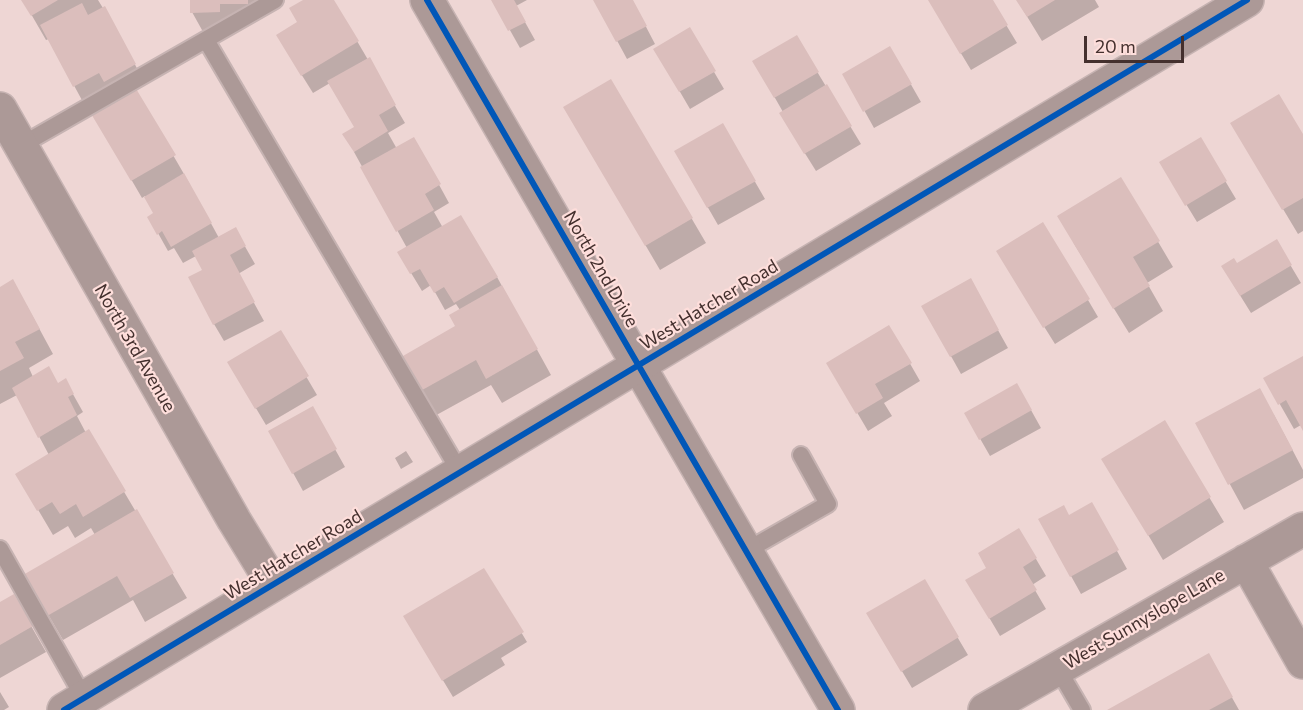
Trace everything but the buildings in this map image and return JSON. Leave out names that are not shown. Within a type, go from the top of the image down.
[{"type":"street","name":"North 2nd Drive","points":[[427,0],[838,710]]},
{"type":"street","name":"West Hatcher Road","points":[[74,704],[1247,0]]},
{"type":"street","name":"North 3rd Avenue","points":[[0,110],[273,584]]},
{"type":"street","name":"West Sunnyslope Lane","points":[[985,710],[1303,529]]},
{"type":"street","points":[[1246,561],[1303,662]]},
{"type":"lane","points":[[20,146],[275,0]]},
{"type":"lane","points":[[206,40],[460,472]]},
{"type":"lane","points":[[746,551],[828,504],[801,455]]},
{"type":"lane","points":[[0,549],[74,704]]},
{"type":"lane","points":[[1058,669],[1082,710]]},
{"type":"cycle path","points":[[427,0],[838,710]]},
{"type":"cycle path","points":[[64,710],[1247,0]]}]
